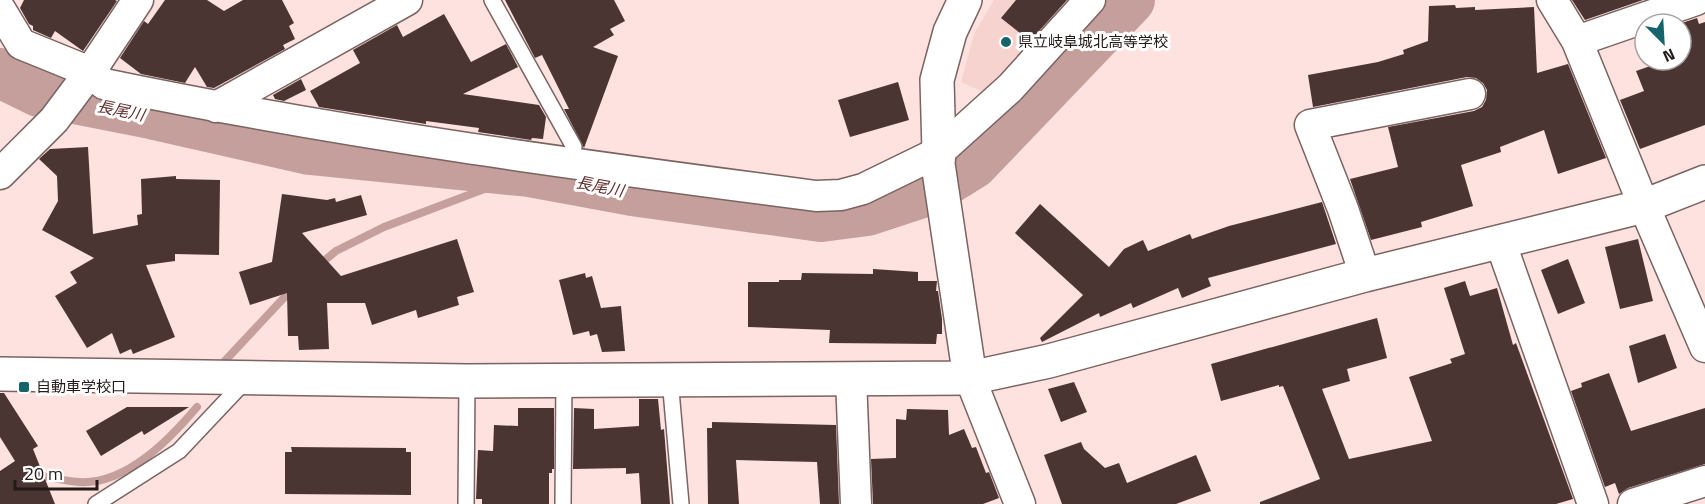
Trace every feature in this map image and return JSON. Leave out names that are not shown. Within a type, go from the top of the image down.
[{"type":"street","points":[[5,162],[54,120],[138,0]]},
{"type":"street","points":[[216,107],[407,0]]},
{"type":"street","points":[[965,0],[950,32],[936,80],[938,158],[970,378],[1014,502]]},
{"type":"street","points":[[0,9],[21,44],[84,80],[216,107],[569,164],[816,196],[841,195],[863,189],[938,158],[1010,88],[1090,0]]},
{"type":"street","points":[[1552,0],[1577,41],[1644,206],[1705,347]]},
{"type":"street","points":[[1577,41],[1696,0]]},
{"type":"street","points":[[1365,275],[1343,209],[1310,125],[1470,94]]},
{"type":"street","points":[[0,374],[467,381],[970,378],[1049,361],[1365,275],[1644,206],[1705,182]]},
{"type":"street","points":[[1500,241],[1593,504]]},
{"type":"street","points":[[851,378],[856,504]]},
{"type":"street","points":[[1633,504],[1705,481]]},
{"type":"lane","points":[[492,0],[573,147],[569,164]]},
{"type":"lane","points":[[96,504],[179,452],[248,378]]},
{"type":"lane","points":[[670,379],[681,504]]},
{"type":"lane","points":[[563,504],[564,380]]},
{"type":"lane","points":[[466,504],[467,381]]},
{"type":"shaded area","name":"県立岐阜城北高等学校","points":[[994,0],[1071,0],[990,95],[961,82],[974,34]]},
{"type":"building","points":[[24,0],[117,1],[83,51],[55,31],[51,38],[33,30],[33,26],[29,24],[20,8]]},
{"type":"building","points":[[165,0],[207,0],[224,11],[243,0],[282,0],[294,23],[289,26],[295,39],[283,45],[285,49],[214,88],[207,87],[195,67],[185,83],[141,74],[120,58],[144,21],[148,24]]},
{"type":"building","points":[[505,0],[614,0],[625,21],[610,29],[614,35],[593,47],[618,56],[584,148],[564,109],[569,109],[542,55],[535,58]]},
{"type":"building","points":[[1016,0],[1067,0],[1030,41],[1001,18]]},
{"type":"building","points":[[1572,0],[1643,0],[1585,20]]},
{"type":"building","points":[[1455,5],[1456,8],[1475,7],[1475,10],[1534,7],[1537,73],[1568,64],[1606,158],[1558,174],[1544,130],[1500,147],[1501,152],[1461,165],[1473,206],[1421,222],[1422,227],[1371,240],[1350,179],[1398,167],[1388,127],[1474,111],[1482,107],[1486,100],[1487,90],[1476,78],[1467,77],[1313,107],[1308,75],[1378,62],[1404,54],[1403,50],[1428,41],[1429,6]]},
{"type":"building","points":[[444,14],[471,62],[506,44],[518,67],[463,94],[539,105],[546,117],[543,139],[532,138],[531,140],[478,132],[479,128],[426,121],[426,124],[319,107],[310,91],[360,63],[353,50],[397,25],[403,37]]},
{"type":"building","points":[[1697,18],[1699,24],[1705,22],[1705,125],[1640,149],[1620,100],[1644,91],[1636,72],[1693,72],[1693,19]]},
{"type":"building","points":[[301,79],[306,90],[284,101],[275,99],[273,95]]},
{"type":"building","points":[[898,82],[909,120],[850,137],[838,100]]},
{"type":"building","points":[[88,147],[93,234],[138,225],[137,215],[142,214],[141,179],[176,176],[176,179],[220,180],[219,255],[175,254],[175,261],[146,265],[175,337],[133,354],[131,349],[120,354],[112,333],[87,348],[55,296],[77,283],[70,272],[94,258],[42,230],[58,201],[57,176],[39,159],[50,149]]},
{"type":"building","points":[[282,194],[327,200],[335,198],[336,202],[361,195],[367,215],[302,233],[341,276],[457,239],[474,292],[457,297],[459,305],[418,318],[416,310],[372,325],[365,303],[327,303],[329,349],[299,350],[298,336],[288,336],[287,293],[250,305],[239,272],[272,262]]},
{"type":"building","points":[[1322,202],[1336,244],[1208,278],[1211,286],[1182,298],[1178,288],[1133,308],[1131,303],[1100,317],[1099,313],[1042,342],[1040,338],[1083,295],[1015,233],[1040,204],[1109,267],[1124,249],[1143,240],[1148,251],[1190,234],[1192,239],[1229,226]]},
{"type":"building","points":[[1638,239],[1653,301],[1620,309],[1605,247]]},
{"type":"building","points":[[1568,259],[1585,303],[1558,314],[1541,270]]},
{"type":"building","points":[[873,269],[918,272],[918,281],[937,281],[936,291],[938,291],[942,319],[942,334],[937,334],[936,344],[829,343],[830,330],[748,327],[748,282],[801,280],[802,273],[873,274]]},
{"type":"building","points":[[585,273],[586,278],[592,276],[601,308],[621,306],[625,351],[602,352],[597,334],[590,336],[589,331],[573,335],[559,280]]},
{"type":"building","points":[[1465,281],[1470,296],[1497,288],[1513,345],[1516,343],[1573,499],[1556,504],[1260,504],[1260,502],[1320,479],[1283,386],[1279,387],[1279,385],[1221,401],[1211,364],[1377,318],[1387,358],[1347,369],[1350,381],[1322,389],[1349,459],[1432,441],[1409,377],[1452,363],[1450,359],[1465,354],[1444,288]]},
{"type":"building","points":[[1665,334],[1677,368],[1638,383],[1629,346]]},
{"type":"building","points":[[1609,373],[1631,431],[1705,408],[1705,464],[1628,488],[1619,494],[1615,483],[1605,487],[1571,391],[1582,387],[1581,383]]},
{"type":"building","points":[[1074,382],[1087,412],[1061,422],[1048,389]]},
{"type":"building","points":[[0,393],[4,393],[38,446],[33,449],[55,504],[0,504],[0,471],[15,461],[0,437]]},
{"type":"building","points":[[639,399],[658,399],[661,430],[664,429],[670,504],[641,504],[639,473],[626,474],[626,468],[573,469],[574,408],[594,409],[594,429],[639,426]]},
{"type":"building","points":[[127,407],[189,407],[144,435],[142,431],[101,456],[86,431]]},
{"type":"building","points":[[518,408],[554,408],[554,469],[552,473],[549,473],[549,504],[482,504],[482,499],[476,499],[478,450],[493,451],[494,425],[518,426]]},
{"type":"building","points":[[907,409],[948,410],[949,435],[964,429],[972,448],[976,447],[986,473],[989,472],[999,498],[983,504],[873,504],[871,459],[896,458],[896,419],[906,420]]},
{"type":"building","points":[[712,422],[836,425],[839,504],[820,504],[817,462],[736,460],[739,504],[708,504],[707,428],[712,428]]},
{"type":"building","points":[[1081,442],[1084,449],[1105,468],[1119,463],[1127,483],[1196,455],[1211,491],[1176,504],[1062,504],[1044,455]]},
{"type":"building","points":[[291,447],[406,448],[406,452],[411,452],[411,495],[285,494],[285,452],[292,452]]},
{"type":"waterway","name":"長尾川","points":[[0,73],[39,92],[151,114],[310,150],[529,172],[632,191],[821,217],[867,211],[931,190],[973,164],[1130,0]]},
{"type":"waterway","points":[[318,266],[336,251],[384,227],[529,172]]},
{"type":"waterway","points":[[222,364],[293,288]]},
{"type":"waterway","points":[[33,474],[79,482],[96,481],[113,476],[130,468],[160,446],[197,407]]},
{"type":"place","name":"県立岐阜城北高等学校","points":[[1006,42]]},
{"type":"place","name":"自動車学校口","points":[[24,387]]}]
